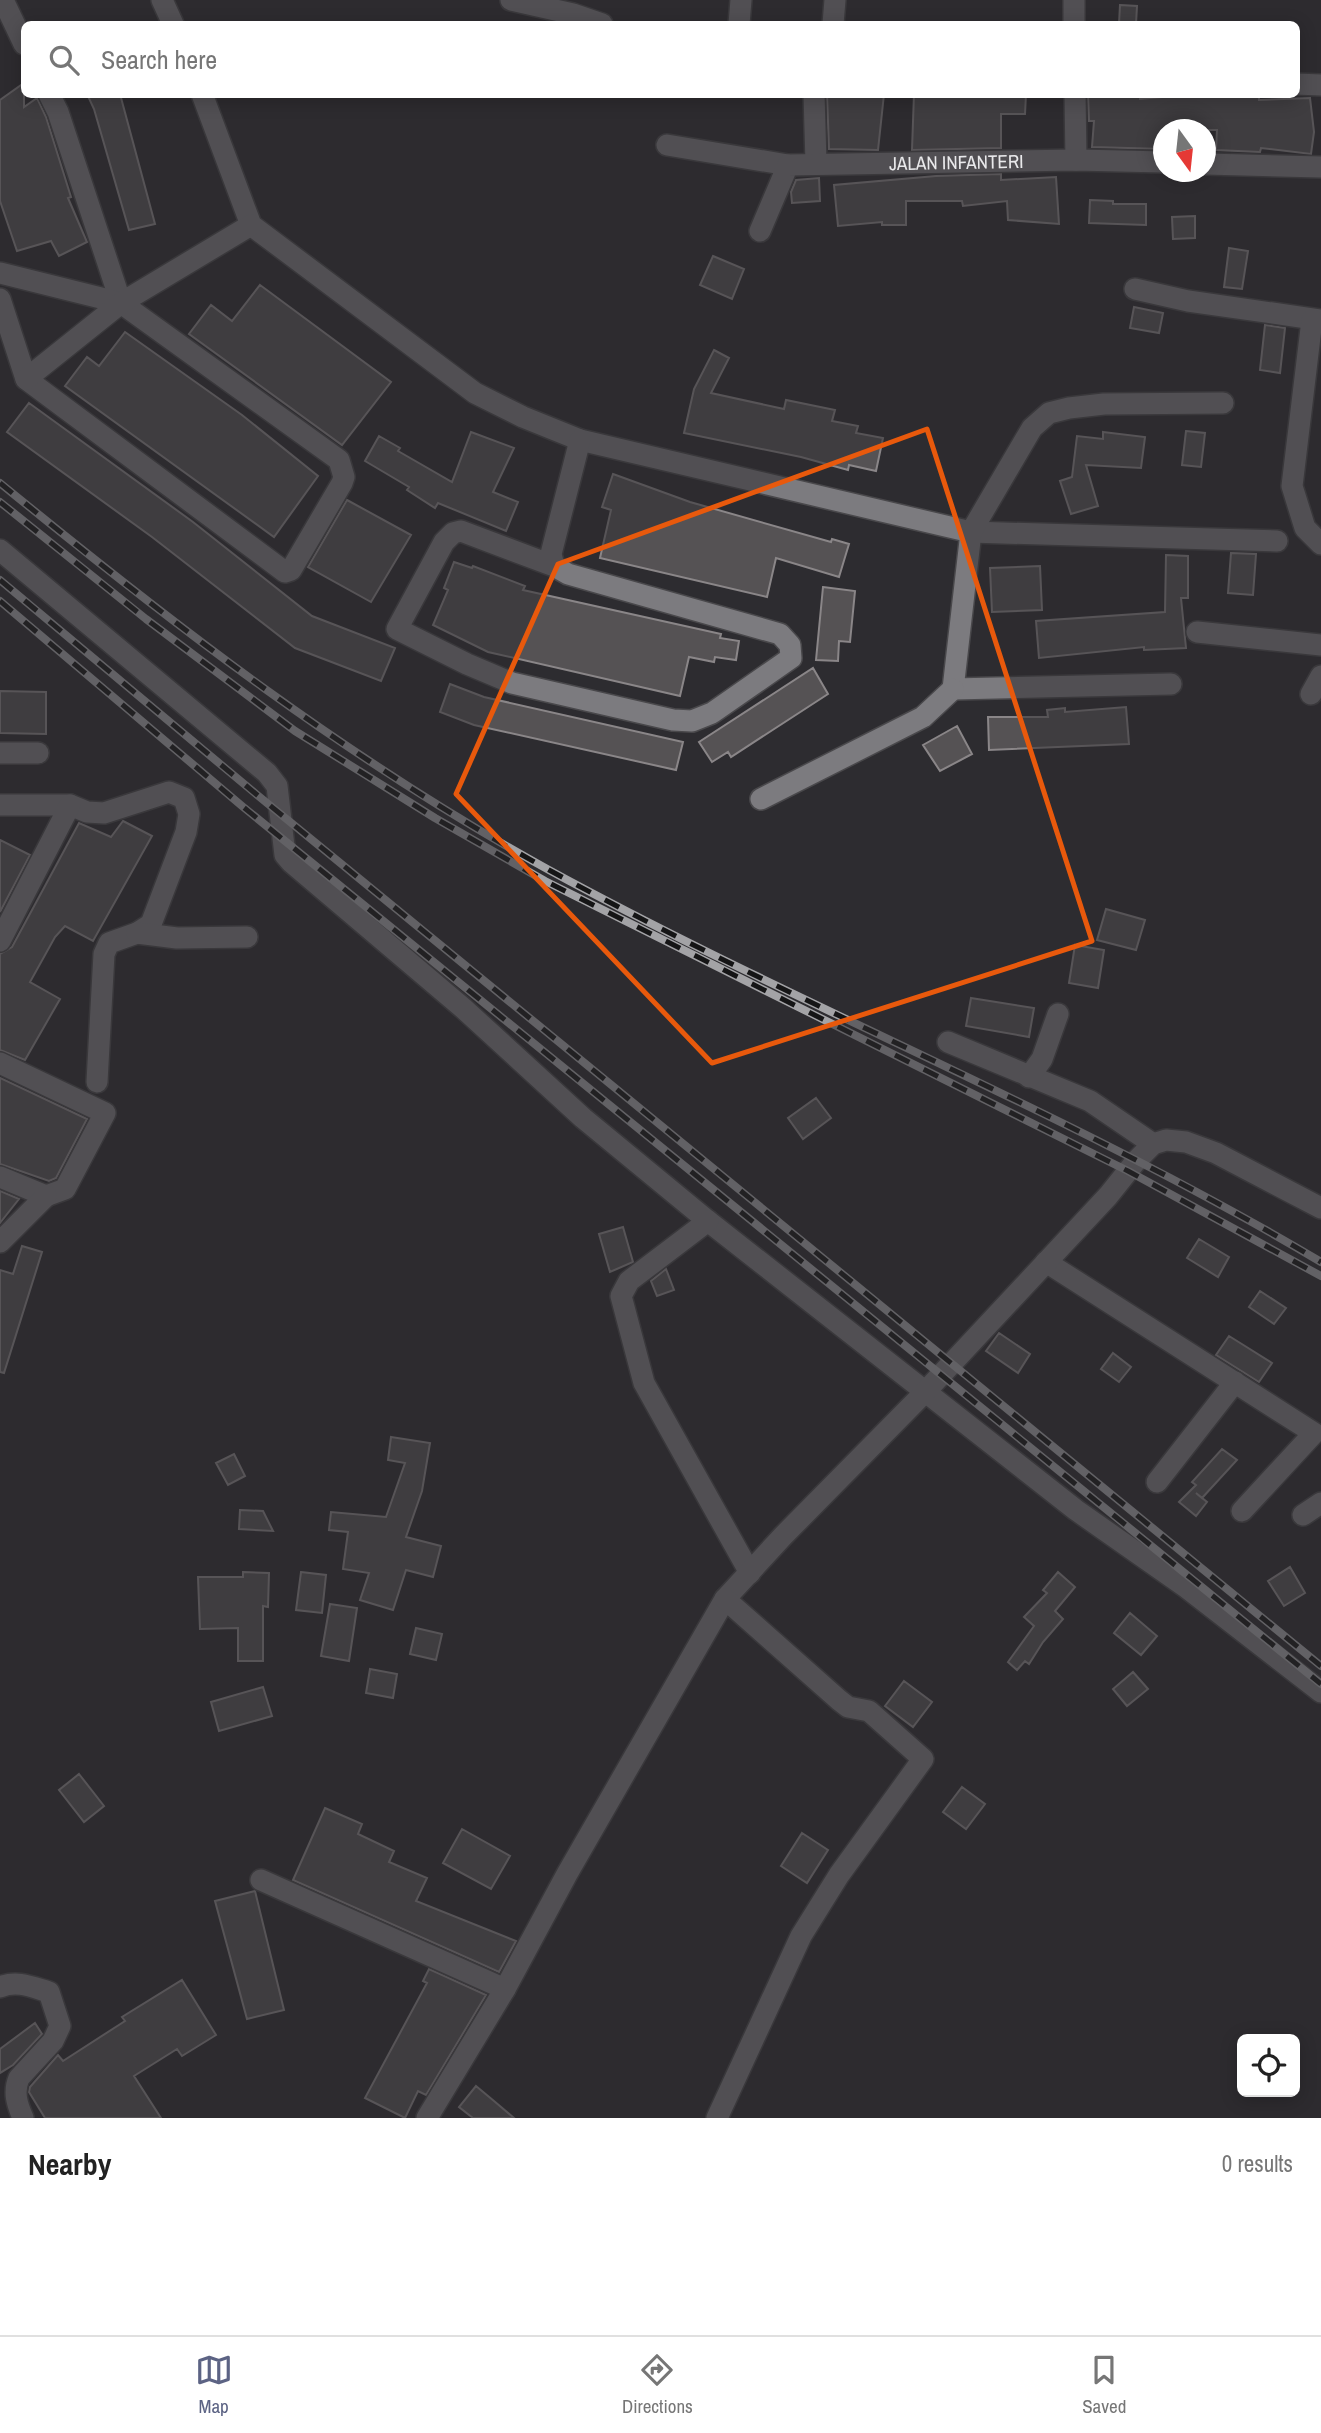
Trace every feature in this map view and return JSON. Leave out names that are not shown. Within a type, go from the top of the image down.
[{"type":"street","points":[[3,0],[21,38]]},
{"type":"street","points":[[162,0],[172,21]]},
{"type":"street","points":[[511,0],[574,7],[597,21]]},
{"type":"street","points":[[739,21],[741,0]]},
{"type":"street","points":[[834,21],[835,0]]},
{"type":"street","points":[[1074,0],[1074,21]]},
{"type":"street","points":[[1300,84],[1321,85]]},
{"type":"street","points":[[51,98],[58,112],[121,303]]},
{"type":"street","points":[[203,98],[251,225],[475,393],[523,417],[580,440],[971,532],[1277,541]]},
{"type":"street","points":[[814,98],[817,163]]},
{"type":"street","points":[[1075,98],[1076,160]]},
{"type":"street","name":"JALAN INFANTERI","points":[[667,145],[788,165],[1076,160],[1153,162]]},
{"type":"street","points":[[1216,164],[1321,167]]},
{"type":"street","points":[[760,231],[788,165]]},
{"type":"street","points":[[26,379],[121,303],[251,225]]},
{"type":"street","points":[[0,273],[121,303],[339,460],[344,477],[342,483],[291,570],[285,572],[26,379],[0,299]]},
{"type":"street","points":[[1135,289],[1316,320],[1292,486],[1305,528],[1321,544]]},
{"type":"street","points":[[953,690],[971,532],[1032,428],[1049,414],[1104,404],[1223,403]]},
{"type":"street","points":[[554,566],[461,531],[453,533],[444,542],[397,629],[467,664],[512,682],[673,720],[692,721],[712,713],[791,658],[790,645],[780,634],[568,574],[554,566],[551,554],[580,440]]},
{"type":"street","points":[[0,550],[267,773],[277,786],[285,855],[291,862],[463,1008],[583,1118],[708,1222],[1076,1510],[1188,1588],[1321,1692]]},
{"type":"street","points":[[1197,632],[1321,645]]},
{"type":"street","points":[[761,799],[923,717],[953,690],[1171,684]]},
{"type":"street","points":[[0,753],[38,753]]},
{"type":"street","points":[[0,805],[70,805],[87,812],[104,813],[169,792],[184,798],[189,814],[186,832],[151,924],[138,933],[109,943],[104,954],[97,1082]]},
{"type":"street","points":[[0,941],[70,805]]},
{"type":"street","points":[[138,933],[177,938],[247,937]]},
{"type":"street","points":[[1029,1077],[1041,1059],[1058,1014]]},
{"type":"street","points":[[948,1042],[1090,1101],[1153,1144]]},
{"type":"street","points":[[0,1063],[105,1113],[65,1189],[46,1196],[0,1242]]},
{"type":"street","points":[[427,2118],[505,1989],[567,1874],[725,1599],[926,1391],[1153,1144],[1166,1140],[1186,1142],[1216,1153],[1321,1208]]},
{"type":"street","points":[[0,1177],[46,1196]]},
{"type":"street","points":[[708,1222],[629,1281],[621,1296],[644,1383],[750,1573]]},
{"type":"street","points":[[1046,1262],[1314,1433],[1242,1511]]},
{"type":"street","points":[[1157,1482],[1235,1382]]},
{"type":"street","points":[[1303,1515],[1321,1503]]},
{"type":"street","points":[[719,2117],[763,2012],[801,1936],[839,1875],[923,1759],[869,1711],[848,1707],[839,1700],[725,1599]]},
{"type":"street","points":[[261,1880],[505,1989]]},
{"type":"street","points":[[0,1987],[9,1983],[25,1984],[49,1992],[60,2026],[53,2041],[15,2085],[23,2118]]},
{"type":"highlighted area","points":[[927,429],[1092,941],[712,1063],[456,794],[558,564]]},
{"type":"building","points":[[1120,5],[1137,6],[1136,21],[1119,21]]},
{"type":"building","points":[[21,85],[24,107],[37,98],[46,117],[71,197],[68,198],[87,242],[59,256],[51,241],[17,251],[0,201],[0,100]]},
{"type":"building","points":[[89,98],[121,98],[155,224],[129,230]]},
{"type":"building","points":[[827,98],[884,98],[878,150],[829,149]]},
{"type":"building","points":[[914,98],[1026,98],[1025,114],[1001,114],[1001,148],[912,150]]},
{"type":"building","points":[[1088,98],[1310,98],[1314,132],[1311,154],[1261,148],[1260,152],[1216,150],[1216,119],[1153,119],[1153,149],[1092,147],[1094,121],[1089,121]]},
{"type":"building","points":[[1001,174],[1001,180],[1056,177],[1059,224],[1008,220],[1007,201],[963,206],[962,201],[906,201],[906,225],[882,225],[882,222],[838,226],[834,185],[936,176]]},
{"type":"building","points":[[819,178],[820,201],[792,203],[791,192],[796,180]]},
{"type":"building","points":[[1090,200],[1113,201],[1113,204],[1146,204],[1146,225],[1089,223]]},
{"type":"building","points":[[1195,216],[1195,238],[1173,239],[1172,217]]},
{"type":"building","points":[[1229,248],[1248,251],[1242,289],[1224,287]]},
{"type":"building","points":[[713,256],[744,269],[732,299],[700,285]]},
{"type":"building","points":[[260,285],[391,382],[342,445],[189,334],[211,305],[232,321]]},
{"type":"building","points":[[1134,307],[1163,313],[1159,333],[1130,328]]},
{"type":"building","points":[[1265,325],[1285,328],[1280,373],[1260,370]]},
{"type":"building","points":[[125,332],[242,415],[318,476],[274,537],[65,386],[87,357],[99,366]]},
{"type":"building","points":[[714,350],[729,358],[711,393],[784,409],[786,400],[835,410],[832,421],[858,426],[856,433],[883,438],[876,471],[849,465],[848,470],[801,457],[684,433],[694,389]]},
{"type":"building","points":[[29,403],[193,522],[312,616],[395,648],[381,681],[295,648],[152,537],[7,432]]},
{"type":"building","points":[[1186,431],[1205,433],[1201,467],[1182,465]]},
{"type":"building","points":[[471,432],[514,448],[493,492],[518,502],[506,531],[438,503],[435,508],[407,490],[409,487],[365,461],[379,436],[400,448],[398,451],[452,482]]},
{"type":"building","points":[[1103,432],[1145,437],[1141,468],[1086,465],[1098,506],[1071,514],[1060,481],[1072,477],[1077,436],[1103,439]]},
{"type":"building","points":[[613,474],[690,502],[831,542],[832,539],[849,544],[839,577],[776,558],[767,597],[600,558],[611,510],[602,507]]},
{"type":"building","points":[[347,500],[411,535],[371,602],[308,567]]},
{"type":"building","points":[[1231,553],[1256,554],[1253,595],[1228,593]]},
{"type":"building","points":[[1166,555],[1188,556],[1188,598],[1181,598],[1186,648],[1144,650],[1144,647],[1039,658],[1036,621],[1165,612]]},
{"type":"building","points":[[454,562],[472,568],[473,566],[525,586],[523,590],[721,634],[720,638],[739,641],[736,660],[715,657],[714,662],[689,657],[680,696],[488,652],[433,625],[448,590],[444,588]]},
{"type":"building","points":[[1040,566],[1042,610],[992,612],[990,568]]},
{"type":"building","points":[[823,587],[855,591],[850,642],[839,641],[838,661],[816,660]]},
{"type":"building","points":[[813,668],[828,694],[731,757],[728,752],[712,762],[699,742]]},
{"type":"building","points":[[450,684],[484,697],[683,742],[676,770],[474,725],[440,712]]},
{"type":"building","points":[[0,691],[46,692],[46,734],[0,733]]},
{"type":"building","points":[[1126,707],[1129,744],[989,750],[988,717],[1048,717],[1047,710],[1065,708],[1065,712]]},
{"type":"building","points":[[957,726],[972,754],[940,771],[923,745]]},
{"type":"building","points":[[123,821],[152,836],[93,941],[65,926],[55,937],[30,982],[60,999],[25,1060],[0,1050],[0,954],[12,947],[79,823],[111,837]]},
{"type":"building","points":[[0,840],[30,855],[0,912]]},
{"type":"building","points":[[1106,909],[1145,920],[1136,950],[1097,940]]},
{"type":"building","points":[[1075,945],[1104,950],[1098,988],[1069,983]]},
{"type":"building","points":[[971,998],[1034,1008],[1029,1037],[966,1026]]},
{"type":"building","points":[[0,1078],[87,1119],[56,1178],[49,1181],[0,1164]]},
{"type":"building","points":[[816,1098],[831,1118],[803,1139],[788,1118]]},
{"type":"building","points":[[0,1191],[19,1199],[0,1223]]},
{"type":"building","points":[[623,1227],[633,1262],[610,1272],[599,1234]]},
{"type":"building","points":[[1199,1239],[1229,1257],[1218,1277],[1187,1258]]},
{"type":"building","points":[[22,1246],[42,1252],[4,1373],[0,1372],[0,1270],[13,1274]]},
{"type":"building","points":[[666,1269],[674,1290],[657,1296],[651,1281]]},
{"type":"building","points":[[1260,1291],[1286,1308],[1274,1324],[1249,1307]]},
{"type":"building","points":[[999,1333],[1030,1354],[1018,1373],[986,1351]]},
{"type":"building","points":[[1229,1336],[1272,1363],[1259,1382],[1216,1355]]},
{"type":"building","points":[[1113,1353],[1131,1367],[1119,1382],[1101,1369]]},
{"type":"building","points":[[391,1437],[430,1443],[422,1491],[406,1537],[441,1546],[433,1577],[406,1570],[393,1610],[360,1600],[369,1573],[343,1569],[348,1532],[329,1530],[331,1512],[386,1517],[405,1463],[388,1460]]},
{"type":"building","points":[[1222,1449],[1237,1460],[1202,1498],[1207,1502],[1196,1516],[1179,1502],[1196,1485],[1192,1482]]},
{"type":"building","points":[[234,1454],[245,1476],[228,1485],[216,1463]]},
{"type":"building","points":[[240,1510],[263,1511],[273,1531],[239,1529]]},
{"type":"building","points":[[1290,1567],[1305,1593],[1284,1606],[1268,1581]]},
{"type":"building","points":[[243,1572],[269,1573],[268,1607],[263,1606],[263,1661],[238,1661],[238,1628],[200,1629],[198,1577],[243,1577]]},
{"type":"building","points":[[301,1572],[326,1575],[322,1613],[296,1610]]},
{"type":"building","points":[[1058,1572],[1075,1587],[1055,1611],[1063,1619],[1029,1664],[1025,1661],[1017,1670],[1008,1662],[1034,1626],[1024,1617],[1047,1593],[1043,1590]]},
{"type":"building","points":[[330,1604],[357,1608],[349,1661],[321,1656]]},
{"type":"building","points":[[1130,1613],[1157,1636],[1141,1655],[1114,1633]]},
{"type":"building","points":[[416,1628],[442,1634],[436,1660],[410,1654]]},
{"type":"building","points":[[370,1669],[397,1674],[393,1698],[366,1693]]},
{"type":"building","points":[[1133,1672],[1148,1689],[1127,1706],[1113,1689]]},
{"type":"building","points":[[904,1681],[932,1702],[913,1727],[885,1706]]},
{"type":"building","points":[[263,1687],[272,1716],[219,1731],[211,1702]]},
{"type":"building","points":[[79,1774],[104,1806],[84,1822],[59,1790]]},
{"type":"building","points":[[962,1787],[985,1804],[966,1829],[943,1812]]},
{"type":"building","points":[[325,1808],[362,1824],[358,1834],[394,1851],[389,1862],[427,1878],[416,1901],[516,1941],[499,1972],[293,1880]]},
{"type":"building","points":[[462,1829],[510,1856],[491,1889],[443,1863]]},
{"type":"building","points":[[802,1833],[828,1850],[807,1883],[781,1866]]},
{"type":"building","points":[[255,1891],[284,2010],[247,2019],[215,1901]]},
{"type":"building","points":[[429,1969],[486,1995],[426,2095],[418,2091],[405,2118],[365,2098],[427,1983],[423,1981]]},
{"type":"building","points":[[182,1980],[216,2035],[182,2056],[177,2049],[134,2076],[161,2118],[45,2118],[29,2092],[30,2087],[58,2055],[63,2061],[125,2021],[122,2017]]},
{"type":"building","points":[[35,2023],[42,2034],[13,2065],[0,2073],[0,2049]]},
{"type":"building","points":[[476,2086],[514,2118],[473,2118],[459,2107]]},
{"type":"railway","points":[[0,483],[198,640],[334,737],[475,828],[549,870],[741,969],[1131,1158],[1227,1208],[1321,1262]]},
{"type":"railway","points":[[0,502],[146,619],[295,731],[435,818],[545,881],[1128,1171],[1321,1276]]},
{"type":"railway","points":[[0,580],[256,794],[1321,1666]]},
{"type":"railway","points":[[0,601],[242,806],[1321,1684]]}]
